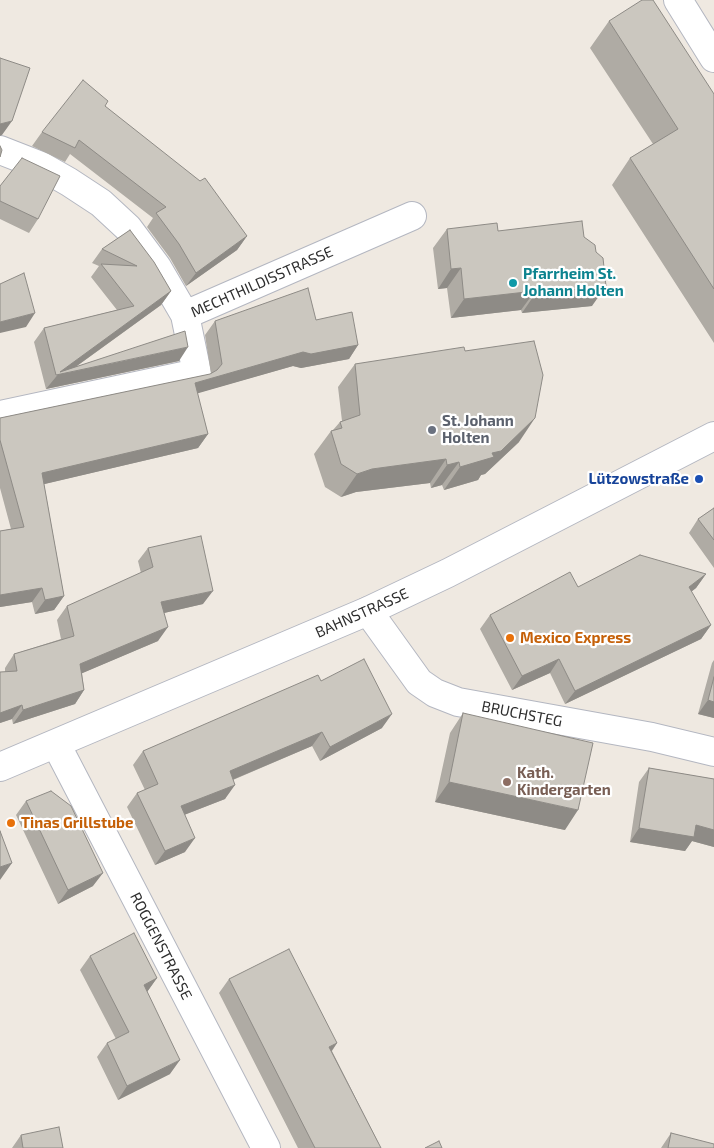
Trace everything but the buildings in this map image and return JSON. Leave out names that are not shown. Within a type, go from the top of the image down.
[{"type":"street","points":[[678,0],[714,58]]},
{"type":"street","points":[[0,150],[41,166],[101,203],[128,228],[157,267],[185,315]]},
{"type":"street","name":"MECHTHILDISSTRASSE","points":[[0,415],[197,373],[185,315],[412,216]]},
{"type":"street","name":"BAHNSTRASSE","points":[[0,767],[368,611],[448,574],[714,436]]},
{"type":"street","name":"BRUCHSTEG","points":[[368,611],[419,682],[435,694],[458,702],[652,737],[714,752]]},
{"type":"street","name":"ROGGENSTRASSE","points":[[56,744],[266,1148]]},
{"type":"place","name":"Pfarrheim St. Johann Holten","points":[[513,283]]},
{"type":"place","name":"St. Johann Holten","points":[[432,430]]},
{"type":"place","name":"Lützowstraße","points":[[699,479]]},
{"type":"place","name":"Mexico Express","points":[[510,638]]},
{"type":"place","name":"Kath. Kindergarten","points":[[507,782]]},
{"type":"place","name":"Tinas Grillstube","points":[[11,823]]}]
